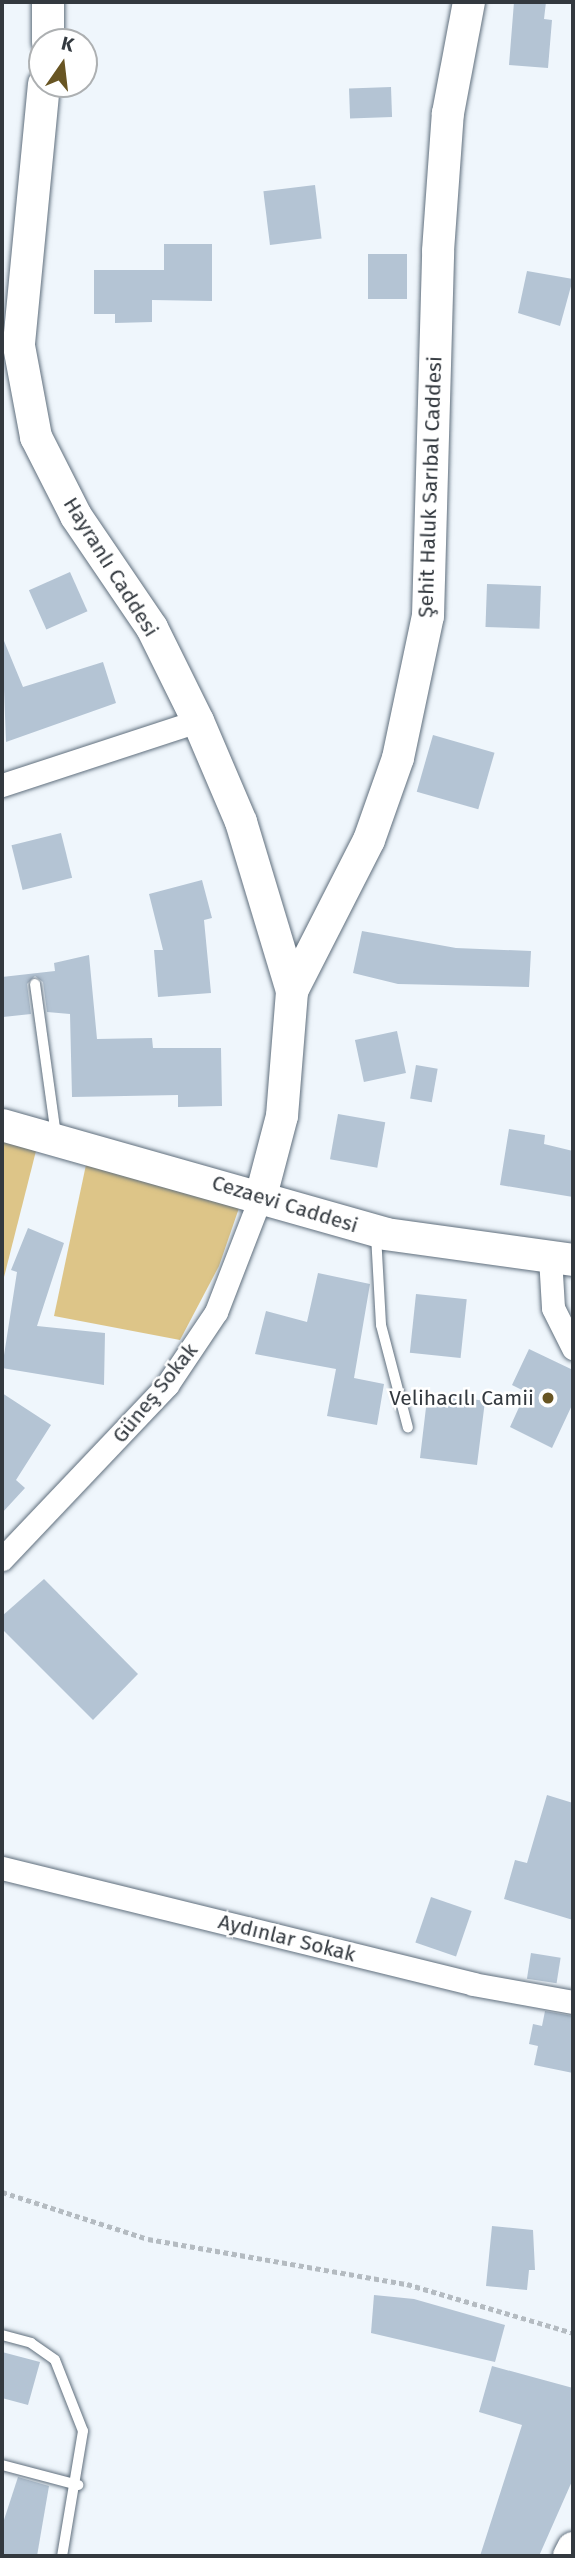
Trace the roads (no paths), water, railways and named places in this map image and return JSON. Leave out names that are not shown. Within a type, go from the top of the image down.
[{"type":"street","points":[[48,2],[48,28]]},
{"type":"street","name":"Şehit Haluk Sarıbal Caddesi","points":[[261,1196],[282,1116],[292,991],[369,840],[398,758],[428,617],[439,237],[448,113],[469,2]]},
{"type":"street","name":"Hayranlı Caddesi","points":[[43,98],[19,345],[36,437],[76,516],[152,628],[198,721],[241,822],[292,991]]},
{"type":"street","points":[[2,785],[198,721]]},
{"type":"street","name":"Cezaevi Caddesi","points":[[2,1125],[57,1136],[376,1231],[562,1258]]},
{"type":"street","name":"Güneş Sokak","points":[[2,1559],[167,1385],[216,1312],[261,1196]]},
{"type":"street","points":[[562,1258],[553,1308],[573,1348]]},
{"type":"street","name":"Aydınlar Sokak","points":[[2,1868],[473,1984],[573,2002]]},
{"type":"street","points":[[569,2556],[573,2548]]},
{"type":"lane","points":[[36,984],[57,1136]]},
{"type":"lane","points":[[376,1231],[381,1325],[408,1428]]},
{"type":"lane","points":[[2,2335],[45,2350],[67,2378],[83,2431],[78,2485],[62,2556]]},
{"type":"lane","points":[[2,2465],[78,2485]]},
{"type":"place","name":"Velihacılı Camii","points":[[548,1398]]}]
